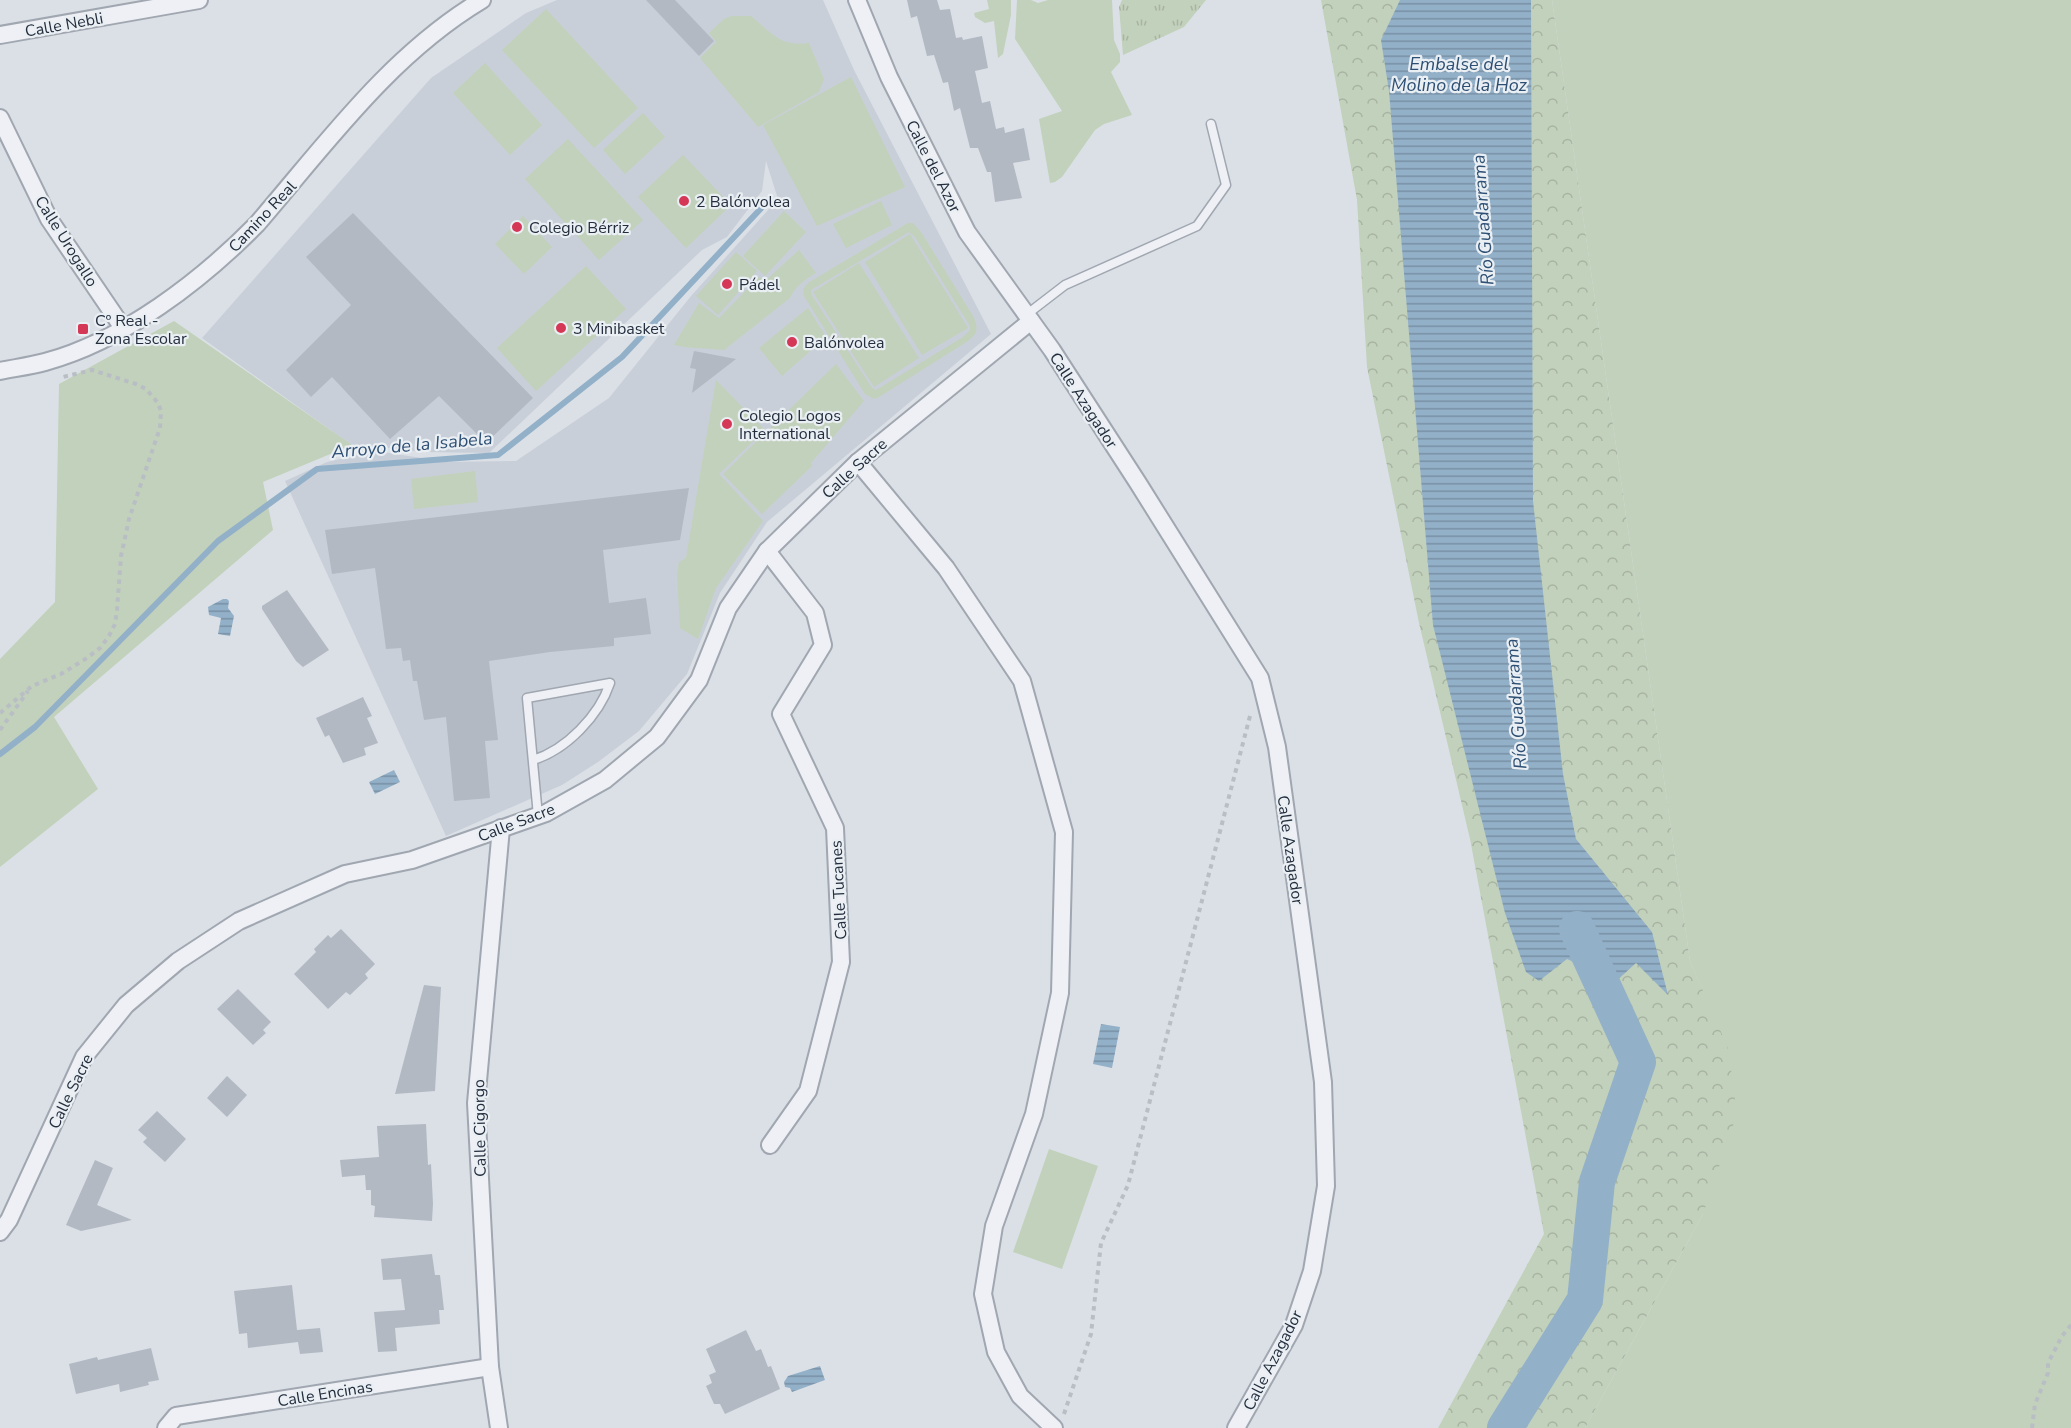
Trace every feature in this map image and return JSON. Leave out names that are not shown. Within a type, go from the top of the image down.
[{"type":"street","name":"Calle Nebli","points":[[0,35],[199,0]]},
{"type":"street","name":"Camino Real","points":[[0,370],[46,362],[96,343],[185,290],[237,245],[257,224],[376,84],[420,45],[482,0]]},
{"type":"street","name":"Calle del Azor","points":[[857,0],[889,77],[968,232],[1028,318]]},
{"type":"street","name":"Calle Urogallo","points":[[0,118],[49,219],[123,328]]},
{"type":"street","name":"Calle Sacre","points":[[0,1232],[9,1220],[84,1057],[126,1005],[178,961],[239,921],[345,874],[412,860],[546,813],[605,780],[657,736],[699,680],[728,608],[767,551],[858,462],[1028,318]]},
{"type":"street","name":"Calle Azagador","points":[[1028,318],[1052,350],[1132,473],[1260,678],[1277,747],[1323,1082],[1326,1186],[1312,1271],[1294,1325],[1236,1428]]},
{"type":"street","points":[[858,462],[946,568],[1022,681],[1064,832],[1060,993],[1034,1114],[994,1226],[983,1294],[996,1352],[1020,1396],[1059,1423]]},
{"type":"street","name":"Calle Tucanes","points":[[767,551],[815,613],[823,645],[781,714],[835,828],[841,962],[808,1091],[770,1145]]},
{"type":"street","name":"Calle Cigorgo","points":[[500,1428],[490,1367],[476,1103],[501,828]]},
{"type":"street","name":"Calle Encinas","points":[[166,1428],[176,1416],[490,1367]]},
{"type":"lane","points":[[1028,318],[1065,285],[1197,226],[1226,185],[1211,124]]},
{"type":"lane","points":[[533,760],[549,755],[583,725],[605,699],[610,683],[527,698],[538,816]]},
{"type":"path","points":[[0,713],[32,686],[61,674],[87,658],[100,648],[109,636],[117,610],[121,556],[129,519],[160,428],[159,403],[146,389],[92,370],[53,380],[46,362]]},
{"type":"path","points":[[0,730],[32,686]]},
{"type":"path","points":[[1059,1423],[1091,1334],[1101,1243],[1128,1185],[1251,712]]},
{"type":"path","points":[[2032,1428],[2036,1404],[2048,1372],[2048,1362],[2062,1336],[2071,1325]]},
{"type":"shaded area","points":[[557,0],[823,0],[854,70],[991,334],[767,522],[720,593],[687,674],[639,731],[598,762],[562,785],[446,836],[285,481],[327,462],[376,451],[448,462],[516,461],[609,398],[691,296],[778,199],[766,161],[762,191],[727,237],[702,250],[489,453],[423,452],[350,444],[202,338],[431,78],[526,13]]},
{"type":"green space","points":[[987,0],[1011,0],[1011,15],[1003,54],[998,58],[994,21],[985,23],[975,17],[974,13],[989,9]]},
{"type":"green space","points":[[1017,0],[1031,0],[1038,3],[1048,0],[1112,0],[1114,40],[1120,54],[1120,62],[1111,72],[1132,115],[1104,124],[1095,130],[1062,177],[1050,183],[1039,119],[1062,111],[1015,39]]},
{"type":"green space","points":[[1122,0],[1206,0],[1184,27],[1123,55],[1119,7]]},
{"type":"green space","points":[[1321,0],[1552,0],[1690,961],[1728,1048],[1737,1114],[1703,1214],[1585,1428],[1438,1428],[1544,1234],[1470,839],[1419,623],[1367,367],[1357,200]]},
{"type":"green space","points":[[1552,0],[2071,0],[2071,1428],[1585,1428],[1703,1214],[1707,1001],[1690,961]]},
{"type":"green space","points":[[546,9],[638,108],[594,148],[502,50]]},
{"type":"green space","points":[[732,16],[751,16],[783,41],[809,43],[824,79],[819,92],[758,127],[700,58],[716,42],[709,33],[724,19]]},
{"type":"green space","points":[[485,63],[542,125],[510,155],[453,93]]},
{"type":"green space","points":[[851,77],[905,187],[817,226],[763,125]]},
{"type":"green space","points":[[643,113],[665,137],[625,174],[603,150]]},
{"type":"green space","points":[[568,139],[643,220],[599,260],[525,179]]},
{"type":"green space","name":"2 Balónvolea","points":[[683,155],[731,205],[686,248],[638,197]]},
{"type":"green space","points":[[881,201],[892,225],[846,248],[833,224]]},
{"type":"green space","points":[[784,211],[806,232],[765,276],[743,256]]},
{"type":"green space","points":[[523,216],[552,247],[524,274],[495,244]]},
{"type":"green space","points":[[908,223],[913,223],[921,232],[973,316],[977,327],[976,332],[968,341],[874,399],[865,394],[804,296],[803,289],[808,283]],"holes":[[[909,232],[915,237],[970,326],[970,330],[963,337],[876,390],[872,388],[811,294],[811,290]]]},
{"type":"green space","points":[[910,234],[968,328],[922,355],[865,262]]},
{"type":"green space","points":[[799,250],[816,273],[801,284],[790,298],[724,350],[674,345],[699,303],[719,318],[759,277],[766,280]]},
{"type":"green space","name":"Pádel","points":[[736,252],[757,271],[718,315],[696,296]]},
{"type":"green space","points":[[859,263],[919,358],[874,387],[813,292]]},
{"type":"green space","name":"3 Minibasket","points":[[586,266],[626,309],[536,391],[497,348]]},
{"type":"green space","name":"Balónvolea","points":[[808,308],[826,337],[782,376],[759,348]]},
{"type":"green space","points":[[174,321],[352,445],[263,482],[273,530],[54,717],[98,789],[0,867],[0,659],[55,602],[59,384]]},
{"type":"green space","points":[[836,364],[864,401],[811,463],[812,466],[762,514],[723,474]]},
{"type":"green space","points":[[716,380],[765,430],[719,474],[763,521],[716,588],[698,639],[680,628],[677,575],[679,562],[686,558]]},
{"type":"green space","points":[[475,471],[478,502],[414,509],[411,479]]},
{"type":"green space","points":[[1049,1149],[1098,1166],[1062,1269],[1013,1252]]},
{"type":"water","name":"Embalse del Molino de la Hoz","points":[[1400,0],[1531,0],[1533,501],[1563,774],[1576,839],[1652,932],[1668,995],[1636,963],[1613,984],[1601,974],[1567,959],[1539,981],[1526,972],[1505,913],[1433,625],[1389,91],[1381,40]]},
{"type":"water","points":[[223,599],[229,601],[228,608],[234,616],[230,636],[218,634],[221,618],[209,615],[208,607]]},
{"type":"water","points":[[394,770],[400,782],[375,794],[369,782]]},
{"type":"water","points":[[1101,1024],[1120,1027],[1112,1068],[1093,1064]]},
{"type":"water","points":[[820,1366],[825,1380],[792,1392],[790,1388],[785,1387],[784,1382],[788,1376]]},
{"type":"building","points":[[646,0],[675,0],[714,41],[699,56]]},
{"type":"building","points":[[907,0],[937,0],[940,10],[950,9],[956,38],[962,37],[963,40],[982,36],[988,68],[975,71],[982,103],[990,101],[996,129],[1004,127],[1005,133],[1024,128],[1030,160],[1013,163],[1022,198],[995,202],[991,172],[987,172],[978,148],[970,148],[960,108],[954,111],[948,82],[943,83],[934,55],[927,56],[917,16],[911,18]]},
{"type":"building","points":[[353,213],[533,398],[486,443],[439,396],[390,439],[332,377],[311,397],[286,370],[351,305],[306,257]]},
{"type":"building","points":[[694,351],[736,359],[692,393],[696,369],[690,368]]},
{"type":"building","points":[[689,488],[680,540],[603,550],[609,603],[646,598],[651,634],[614,638],[614,646],[489,661],[498,740],[485,741],[490,798],[454,801],[446,717],[424,720],[417,681],[413,681],[410,660],[403,661],[401,648],[386,649],[375,568],[332,574],[325,530]]},
{"type":"building","points":[[287,590],[329,650],[303,667],[296,661],[262,609],[262,606]]},
{"type":"building","points":[[363,697],[372,716],[367,718],[378,743],[364,748],[366,755],[343,763],[329,735],[325,737],[316,718]]},
{"type":"building","points":[[341,929],[375,964],[365,974],[368,978],[350,995],[346,992],[328,1009],[294,974],[316,952],[314,949],[328,935],[331,938]]},
{"type":"building","points":[[424,985],[441,987],[435,1091],[395,1094]]},
{"type":"building","points":[[238,989],[271,1022],[263,1030],[266,1033],[253,1045],[217,1009]]},
{"type":"building","points":[[227,1076],[247,1095],[227,1117],[207,1098]]},
{"type":"building","points":[[157,1111],[186,1139],[165,1162],[143,1142],[147,1138],[138,1130]]},
{"type":"building","points":[[426,1124],[428,1165],[431,1164],[432,1221],[374,1217],[375,1206],[371,1205],[371,1190],[366,1190],[365,1175],[342,1177],[340,1160],[379,1157],[377,1126]]},
{"type":"building","points":[[95,1160],[113,1168],[97,1205],[132,1220],[81,1231],[66,1225]]},
{"type":"building","points":[[432,1254],[435,1275],[440,1275],[444,1310],[439,1310],[440,1324],[395,1328],[397,1351],[378,1352],[374,1312],[405,1310],[401,1279],[383,1280],[381,1259]]},
{"type":"building","points":[[292,1285],[297,1330],[320,1328],[323,1352],[300,1354],[298,1342],[248,1348],[247,1333],[239,1334],[234,1291]]},
{"type":"building","points":[[746,1330],[756,1351],[761,1349],[768,1367],[771,1366],[780,1389],[725,1414],[720,1404],[714,1404],[706,1386],[712,1383],[709,1375],[716,1372],[706,1349]]},
{"type":"building","points":[[151,1348],[159,1380],[148,1382],[149,1385],[120,1392],[119,1384],[76,1394],[69,1364]]},
{"type":"waterway","name":"Arroyo de la Isabela","points":[[0,754],[35,727],[218,541],[317,469],[498,455],[622,357],[766,203]]},
{"type":"waterway","name":"Río Guadarrama","points":[[1505,1428],[1585,1300],[1597,1182],[1638,1062],[1577,929]]},
{"type":"place","name":"2 Balónvolea","points":[[684,201]]},
{"type":"place","name":"Colegio Bérriz","points":[[517,227]]},
{"type":"place","name":"Pádel","points":[[727,284]]},
{"type":"place","name":"3 Minibasket","points":[[561,328]]},
{"type":"place","name":"Cº Real - Zona Escolar","points":[[83,329]]},
{"type":"place","name":"Balónvolea","points":[[792,342]]},
{"type":"place","name":"Colegio Logos International","points":[[727,424]]}]
